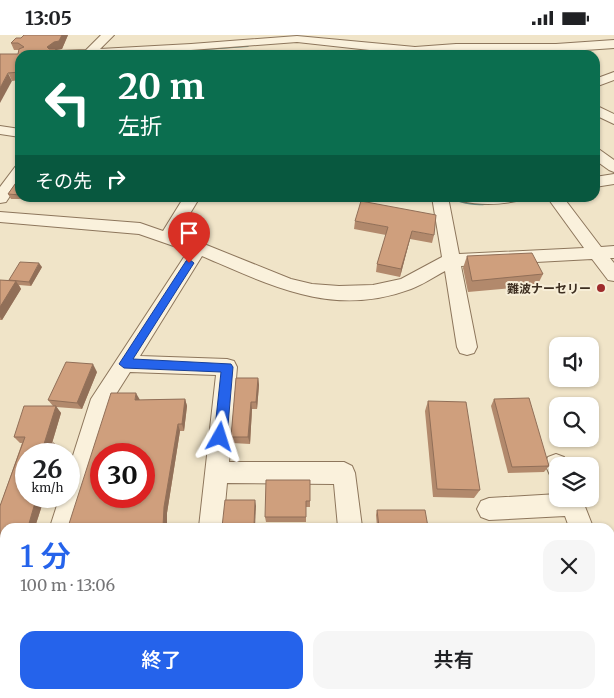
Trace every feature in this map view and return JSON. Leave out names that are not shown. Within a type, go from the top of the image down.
[{"type":"street","points":[[93,50],[108,35]]},
{"type":"street","points":[[358,35],[378,50]]},
{"type":"street","points":[[548,35],[556,48]]},
{"type":"street","points":[[158,50],[204,48],[297,39],[405,50]]},
{"type":"street","points":[[429,50],[614,45]]},
{"type":"street","points":[[600,81],[614,76]]},
{"type":"street","points":[[600,112],[614,120]]},
{"type":"street","points":[[0,130],[15,132]]},
{"type":"street","points":[[600,157],[614,167]]},
{"type":"street","points":[[0,198],[15,177]]},
{"type":"street","points":[[600,181],[614,179]]},
{"type":"street","points":[[168,237],[189,202]]},
{"type":"street","points":[[441,202],[467,347]]},
{"type":"street","points":[[559,202],[606,253],[614,275]]},
{"type":"street","points":[[0,217],[140,229],[198,248],[287,285],[312,291],[339,293],[373,292],[406,284],[451,260],[606,253]]},
{"type":"street","points":[[63,523],[101,399],[198,248]]},
{"type":"street","points":[[124,364],[227,367],[211,523]]},
{"type":"street","points":[[217,472],[344,473],[350,523]]},
{"type":"street","points":[[489,509],[549,504]]},
{"type":"street","points":[[573,507],[579,523]]},
{"type":"building","points":[[24,35],[62,35],[59,41],[47,47],[56,50],[19,50],[24,47],[18,43],[11,43],[16,38],[21,38]]},
{"type":"building","points":[[0,54],[15,54],[15,72],[8,73],[0,88]]},
{"type":"building","points":[[15,184],[15,195],[8,194]]},
{"type":"building","points":[[361,202],[436,215],[434,235],[412,231],[401,269],[377,264],[388,227],[355,221]]},
{"type":"building","points":[[532,253],[543,274],[472,281],[467,256]]},
{"type":"building","points":[[20,262],[39,263],[29,282],[9,280]]},
{"type":"building","points":[[0,280],[16,281],[0,307]]},
{"type":"building","points":[[66,362],[93,364],[77,403],[48,400]]},
{"type":"building","points":[[236,378],[258,378],[256,402],[251,402],[248,437],[231,437]]},
{"type":"building","points":[[111,393],[136,393],[135,400],[185,399],[182,424],[178,424],[164,507],[163,523],[69,523],[74,508],[80,508],[80,490],[90,458],[90,508],[155,508],[155,443],[95,443]]},
{"type":"building","points":[[529,398],[549,466],[512,467],[494,399]]},
{"type":"building","points":[[428,401],[466,402],[480,490],[437,489]]},
{"type":"building","points":[[24,406],[56,406],[44,443],[23,443],[25,437],[14,437]]},
{"type":"building","points":[[15,465],[15,508],[34,508],[29,523],[0,523],[0,506]]},
{"type":"building","points":[[266,480],[310,480],[310,501],[306,501],[306,517],[265,517]]},
{"type":"building","points":[[225,500],[255,500],[254,523],[222,523]]},
{"type":"building","points":[[377,510],[425,510],[427,523],[379,523]]},
{"type":"waterway","points":[[191,50],[247,46]]},
{"type":"waterway","points":[[469,202],[478,204],[488,203]]},
{"type":"place","name":"難波ナーセリー","points":[[601,288]]},
{"type":"route","points":[[189,263],[124,364],[227,367],[220,437]]}]
